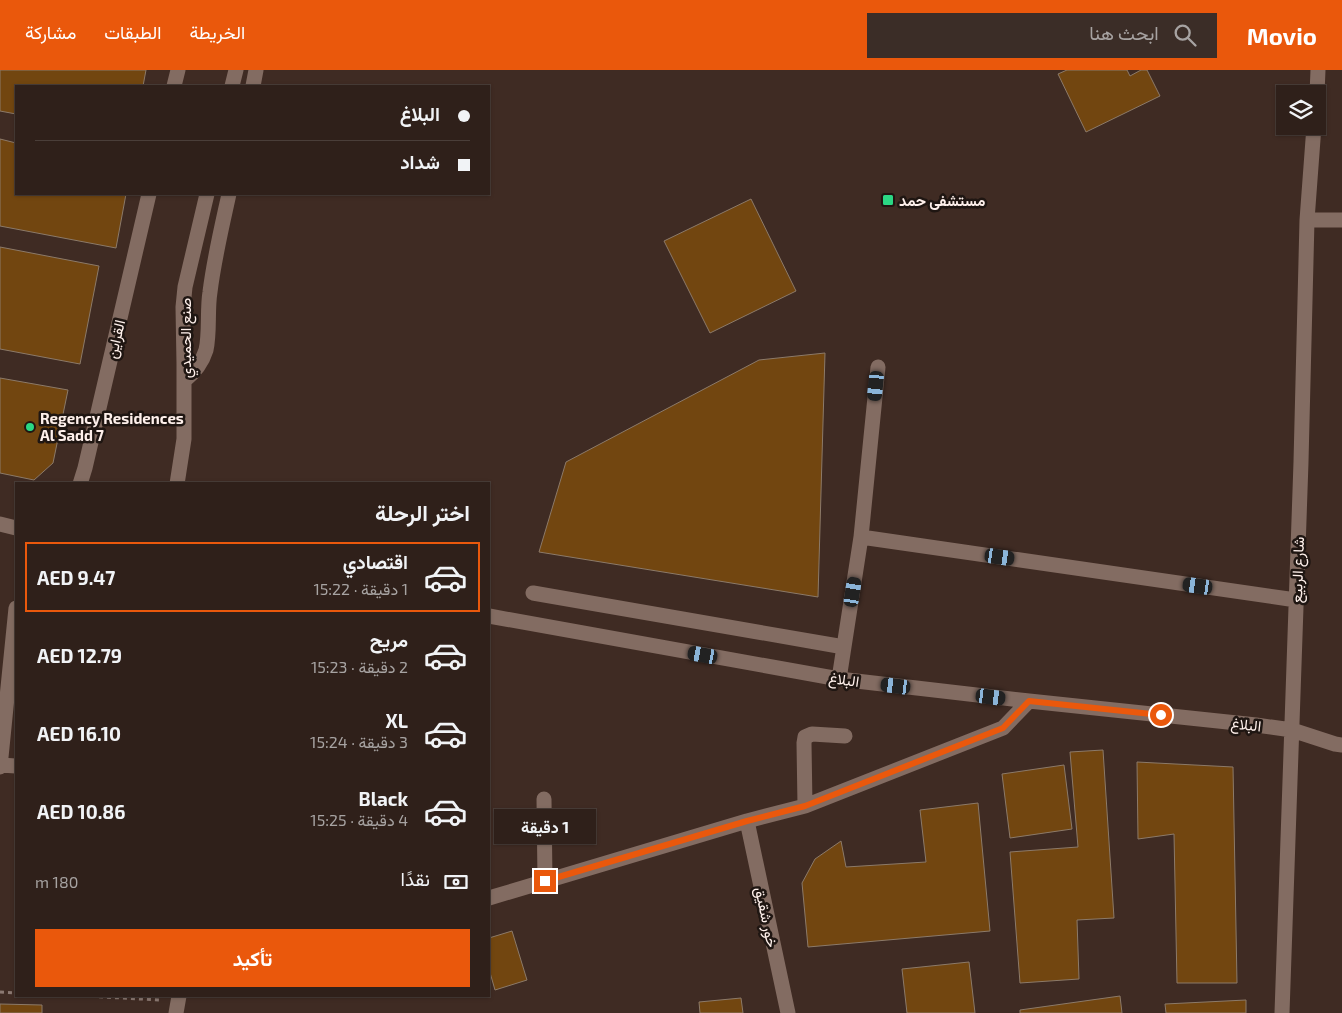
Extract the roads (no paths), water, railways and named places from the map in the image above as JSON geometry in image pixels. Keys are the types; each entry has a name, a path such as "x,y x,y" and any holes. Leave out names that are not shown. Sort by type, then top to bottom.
{"street":[{"path":"174,85 178,70"},
{"path":"232,85 236,70"},
{"path":"253,85 256,70"},
{"path":"1317,85 1318,70"},
{"name":"شارع الربيع","path":"1282,1013 1303,404 1307,220 1313,135"},
{"name":"القراين","path":"81,482 149,195"},
{"name":"صنع الحميدي","path":"177,482 184,439 183,307 185,287 207,195"},
{"path":"184,381 199,366 206,350 209,293 230,195"},
{"path":"1307,220 1342,220"},
{"path":"840,679 861,537 878,367"},
{"path":"0,524 15,528"},
{"path":"861,537 1296,600"},
{"path":"533,593 844,647"},
{"name":"البلاغ","path":"490,616 840,679 1256,725 1292,730 1342,745"},
{"path":"15,618 0,766 15,766"},
{"path":"490,898 747,821 805,806 1003,728 1029,701"},
{"path":"805,806 805,737 812,734 845,736"},
{"path":"544,799 545,881"},
{"name":"خور شقيق","path":"747,821 788,1013"}],"place":[{"name":"مستشفى حمد","path":"888,200"},
{"name":"Regency Residences Al Sadd 7","path":"30,427"}]}
